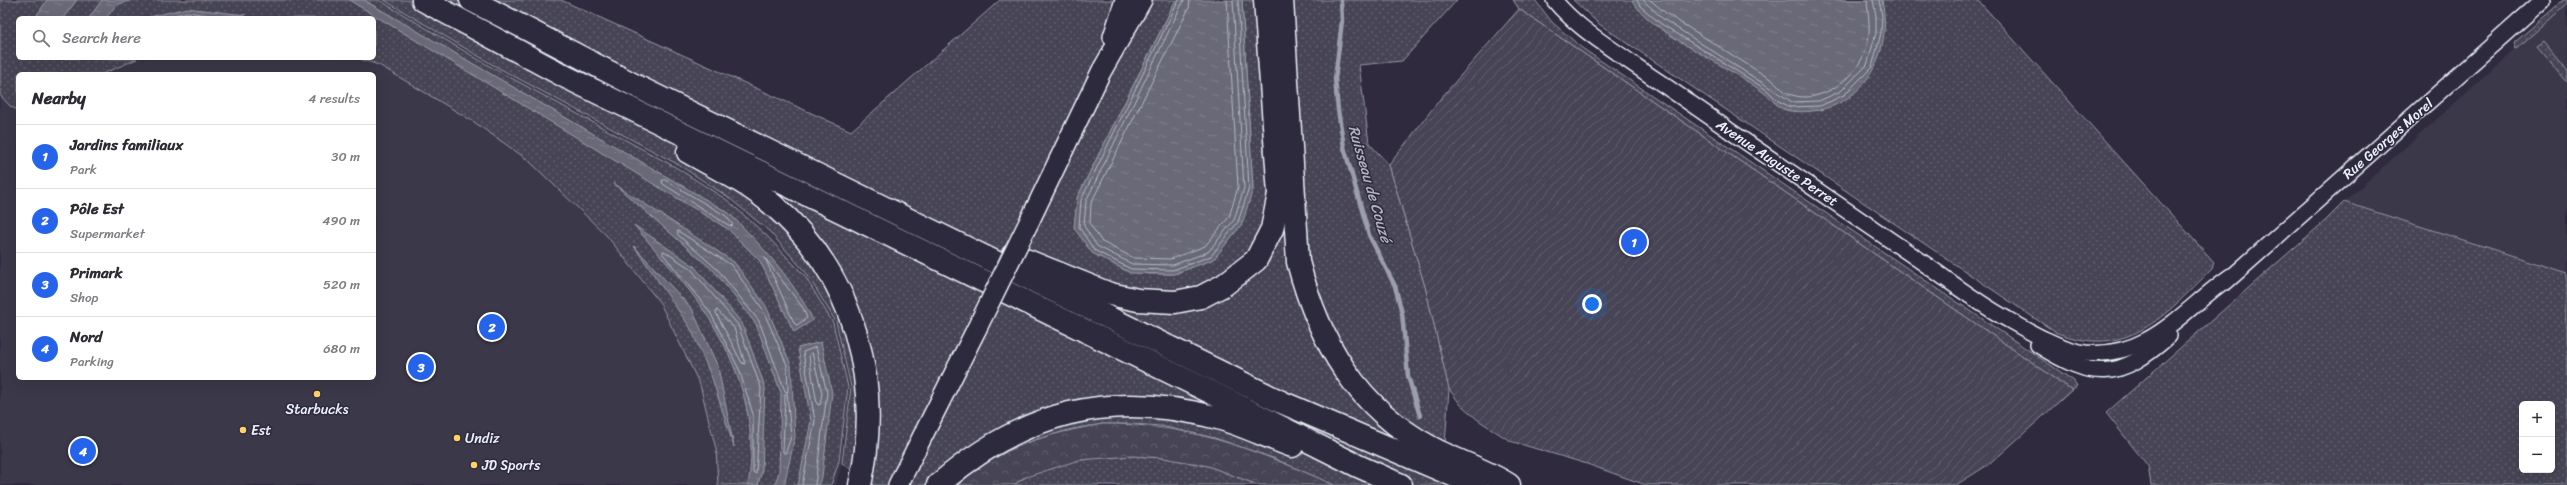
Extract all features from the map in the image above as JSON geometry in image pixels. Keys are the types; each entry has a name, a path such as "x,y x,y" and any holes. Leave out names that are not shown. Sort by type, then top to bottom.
{"highway":[{"path":"423,0 566,77 1231,402 1358,466 1401,485"},
{"path":"471,0 553,45 1281,402 1476,485"},
{"path":"878,204 948,225 1110,294 1138,300 1175,302 1201,297 1224,285 1256,260 1272,229 1277,211 1279,194 1265,0"},
{"path":"1282,0 1297,249 1306,290 1322,332 1339,362 1362,392 1394,424 1412,438 1450,458 1509,485"},
{"path":"566,77 608,108 731,176 760,195 791,222 825,265 849,312 857,335 868,388 868,428 860,485"},
{"path":"938,485 971,457 992,443 1022,428 1058,416 1093,409 1133,405 1160,407 1219,418 1308,452 1358,466"}],"main road":[{"path":"1101,72 1125,0"},
{"path":"898,485 977,328 1101,72 1142,0"}],"street":[{"name":"Avenue Auguste Perret","path":"1554,0 1567,16 1596,38 2006,319 2058,346 2084,352 2099,353"},
{"name":"Rue Georges Morel","path":"2099,353 2127,349 2155,337 2210,291 2231,276 2543,0"},
{"name":"Rue Georges Morel","path":"2095,371 2117,368 2146,355 2214,296 2231,276"},
{"name":"Avenue Auguste Perret","path":"2006,319 2024,336 2058,358 2076,367 2095,371"}],"shaded area":[{"path":"0,0 384,0 495,66 679,165 728,197 769,231 807,274 836,322 851,387 842,463 836,485 0,485"},
{"path":"2567,4 2567,273 2344,202 2505,58"}],"green space":[{"path":"0,0 379,0 491,67 677,168 727,200 766,235 805,276 833,323 848,387 839,461 831,485 718,485 716,449 700,385 660,303 607,236 528,160 474,122 379,65 363,60 376,60 376,16 16,16 16,60 135,60 107,72 16,72 16,109 11,107 0,95"},
{"path":"384,0 561,0 851,131 1000,0 1176,0 1077,198 1147,274 1174,274 1214,259 1253,189 1242,0 1457,0 1402,61 1359,65 1369,143 1389,165 1426,290 1449,389 1442,485 1334,485 1273,458 1215,438 1161,426 1102,424 1072,429 1037,439 1010,449 958,485 872,485 842,463 851,387 836,322 807,274 769,231 728,197 679,165 495,66"},
{"path":"1513,0 1535,0 1552,22 1582,48 2074,381 2077,386 2072,390 1519,9"},
{"path":"1573,0 1978,0 2214,262 2212,269 2177,303 2160,317 2143,329 2124,337 2104,341 2081,340 2055,332 1599,24"},
{"path":"2563,0 2567,0 2567,4 2516,49 2514,43"},
{"path":"1519,9 2072,390 1991,463 1956,485 1646,485 1587,464 1510,441 1478,420 1461,405 1449,389 1426,290 1389,165 1440,99"},
{"path":"2544,42 2567,70 2567,83 2537,47"},
{"path":"2344,202 2567,273 2567,485 2151,485 2148,466 2106,413 2326,220"},
{"path":"1103,424 1165,428 1222,441 1250,450 1334,485 1258,485 1208,466 1164,458 1132,456 1079,460 1023,478 1014,485 958,485 973,472 1007,451 1044,437"},
{"path":"1132,456 1164,458 1208,466 1258,485 1014,485 1040,470 1055,465 1086,459"}],"water":[{"path":"47,0 77,0 65,16 36,16"},
{"path":"102,0 132,0 116,5 108,16 90,16"},
{"path":"349,0 364,0 729,213 776,263 796,290 813,320 794,332 760,261 728,229"},
{"path":"1176,0 1242,0 1253,189 1242,224 1214,259 1174,274 1130,273 1092,253 1074,228 1077,198"},
{"path":"1632,0 1882,0 1884,22 1882,44 1876,64 1866,81 1852,95 1834,105 1813,111 1790,111 1782,109 1763,92 1750,83 1657,26 1640,11"},
{"path":"187,8 245,15 212,16 153,16"},
{"path":"613,183 734,262 766,306 791,365 795,437 784,485 774,485 779,473 781,393 756,324 715,272"},
{"path":"634,225 694,266 742,323 765,387 762,470 758,485 748,485 751,462 751,440 748,418 744,396 728,354 699,303"},
{"path":"634,246 692,309 718,367 734,447 712,378 691,329"},
{"path":"821,342 832,393 822,477 818,485 798,485 811,421 798,348"}],"waterway":[{"name":"Ruisseau de Couzé","path":"1341,0 1342,21 1335,79 1344,147 1369,235 1395,286 1402,313 1408,376 1420,416"}],"place":[{"name":"Jardins familiaux","path":"1634,242"},
{"name":"Pôle Est","path":"492,327"},
{"name":"Primark","path":"421,367"},
{"name":"Starbucks","path":"317,394"},
{"name":"Est","path":"243,430"},
{"name":"Undiz","path":"457,438"},
{"name":"Nord","path":"83,451"},
{"name":"JD Sports","path":"474,465"}]}
